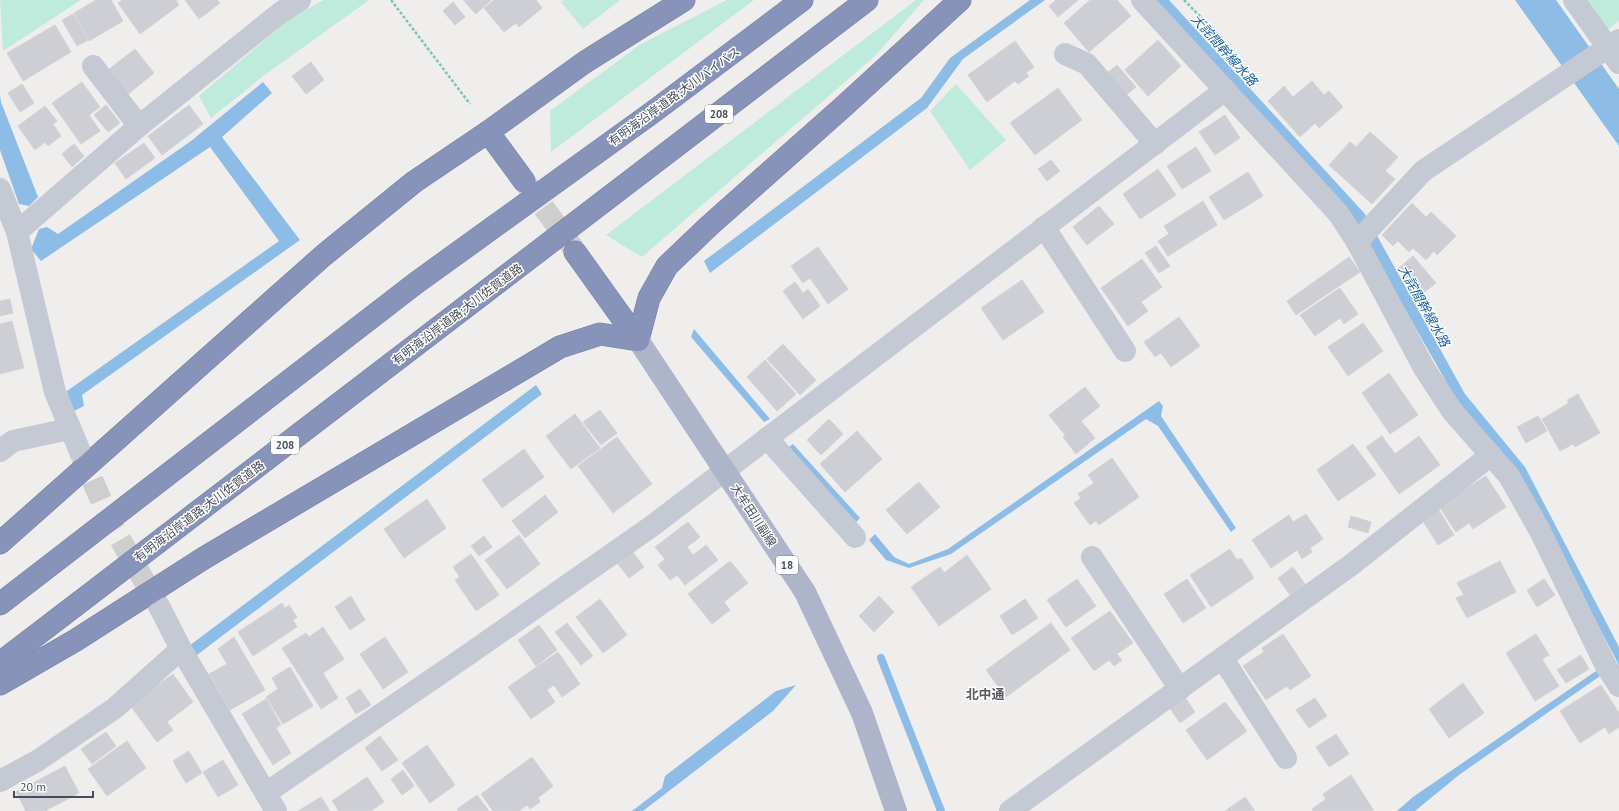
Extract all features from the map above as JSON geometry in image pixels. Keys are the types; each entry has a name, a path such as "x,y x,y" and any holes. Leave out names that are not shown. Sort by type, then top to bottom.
{"highway":[{"path":"0,543 324,255 414,182 488,132 585,62 684,0"},
{"name":"有明海沿岸道路;大川バイパス","path":"0,604 416,283 653,112 802,0"},
{"name":"有明海沿岸道路;大川佐賀道路","path":"0,663 867,0"},
{"path":"638,340 649,298 667,266 710,225 843,108 960,0"},
{"path":"488,132 524,181"},
{"path":"575,252 638,340"},
{"path":"0,684 76,640 204,558 560,346 600,334 638,340"}],"main road":[{"name":"大牟田川副線","path":"638,340 805,592 862,713 896,811"}],"street":[{"path":"17,232 139,126 280,13 300,0"},
{"path":"1142,0 1338,213 1357,242 1424,368 1452,411 1509,476 1540,530 1606,666 1619,686"},
{"path":"1357,242 1376,220 1424,171 1566,77 1612,51 1574,0"},
{"path":"1065,54 1087,64 1155,144"},
{"path":"93,66 139,126"},
{"path":"160,608 181,649 271,802 469,654 652,526 1225,90"},
{"path":"0,189 17,232 55,392 69,429 79,449"},
{"path":"1044,227 1124,352"},
{"path":"0,451 13,441 69,429"},
{"path":"766,438 855,537"},
{"path":"1010,811 1223,659 1351,565 1491,455"},
{"path":"1092,558 1180,689"},
{"path":"0,781 37,761 115,708 181,649"},
{"path":"1223,659 1286,758"}],"path":[{"path":"391,0 470,104"},
{"path":"1184,0 1224,41"}],"green space":[{"path":"0,0 81,0 3,51"},
{"path":"324,0 369,0 266,74 211,118 199,96 292,17"},
{"path":"564,0 620,0 583,29 561,2"},
{"path":"727,0 754,0 551,152 550,111 641,44"},
{"path":"916,0 924,0 875,56 642,257 606,235"},
{"path":"1584,0 1619,0 1619,21 1606,31"},
{"path":"956,84 1006,140 970,170 930,111"}],"water":[{"path":"1030,0 1045,0 963,59 927,108 710,273 704,261 921,98 950,58"},
{"path":"1155,0 1169,0 1365,214 1465,394 1525,467 1619,647 1619,665 1518,473 1456,399 1386,276"},
{"path":"1515,0 1556,0 1619,89 1619,146"},
{"path":"263,82 272,93 222,137 300,240 82,395 84,406 72,412 67,391 279,241 210,147 41,261 31,249 39,229 47,227 58,234 191,141"},
{"path":"0,95 1,102 38,197 29,206 19,204 0,150"},
{"path":"694,329 770,419 764,422 691,337"},
{"path":"536,385 542,394 197,655 189,646"},
{"path":"1159,401 1163,406 1161,416 1236,528 1231,532 1158,426 1146,419 951,554 909,568 886,560 869,540 875,534 894,557 909,564 948,549"},
{"path":"793,444 860,518 853,525 789,447"},
{"path":"1596,671 1600,676 1459,775 1415,811 1397,811 1413,797"},
{"path":"796,685 773,711 643,811 632,811 662,788 665,776 776,691"}],"building":[{"path":"96,0 111,0 123,21 89,41 74,13"},
{"path":"122,0 176,0 179,5 140,34 118,3"},
{"path":"185,0 217,0 220,3 199,19"},
{"path":"463,0 491,0 476,14"},
{"path":"494,0 536,0 542,8 519,27 516,23 504,32 484,8"},
{"path":"1056,0 1078,0 1058,17 1049,6"},
{"path":"1090,0 1117,0 1131,16 1089,52 1064,23"},
{"path":"453,2 465,17 455,25 443,11"},
{"path":"73,14 88,40 77,46 62,20"},
{"path":"55,25 71,52 23,81 7,53"},
{"path":"1158,40 1181,66 1148,96 1125,70"},
{"path":"1015,41 1034,67 1026,73 1029,76 1018,84 1015,81 987,102 968,75"},
{"path":"135,49 154,73 127,95 108,70"},
{"path":"311,62 324,80 306,94 292,76"},
{"path":"1117,65 1136,87 1126,95 1107,73"},
{"path":"1312,81 1324,95 1329,91 1343,107 1319,128 1315,123 1300,137 1268,101 1284,86 1293,97"},
{"path":"82,82 100,107 89,115 100,131 81,144 52,103"},
{"path":"22,84 34,103 20,112 8,93"},
{"path":"1058,88 1082,120 1035,155 1010,123"},
{"path":"106,105 120,123 108,132 94,115"},
{"path":"189,105 203,124 162,155 148,136"},
{"path":"45,106 57,121 53,124 61,136 48,146 45,142 35,150 18,126"},
{"path":"1225,115 1240,138 1215,155 1199,132"},
{"path":"1370,132 1398,157 1385,171 1395,179 1372,204 1329,165 1350,142 1356,147"},
{"path":"144,143 155,158 126,179 115,163"},
{"path":"74,144 84,156 72,167 62,154"},
{"path":"1196,147 1211,171 1182,189 1167,166"},
{"path":"1051,160 1060,171 1047,181 1038,169"},
{"path":"1158,169 1176,195 1140,219 1123,194"},
{"path":"1248,172 1263,196 1224,220 1209,197"},
{"path":"1203,201 1217,225 1168,256 1158,241 1169,234 1164,226"},
{"path":"1412,203 1426,217 1431,212 1456,236 1437,255 1434,251 1426,260 1413,248 1409,252 1398,241 1393,246 1382,235"},
{"path":"1099,206 1114,224 1087,245 1073,227"},
{"path":"1156,246 1170,266 1159,273 1145,253"},
{"path":"818,247 848,289 828,304 810,278 803,283 791,266"},
{"path":"1413,256 1436,283 1421,295 1399,268"},
{"path":"1349,257 1360,272 1296,315 1287,301"},
{"path":"1142,259 1162,287 1141,302 1148,311 1128,326 1101,288"},
{"path":"1022,280 1044,312 1003,340 981,308"},
{"path":"795,282 803,293 808,289 820,306 803,319 783,291"},
{"path":"1340,288 1358,314 1344,324 1340,318 1315,336 1300,315"},
{"path":"10,299 13,313 0,316 0,301"},
{"path":"1179,317 1200,346 1171,367 1161,353 1155,357 1144,342"},
{"path":"12,321 24,368 0,374 0,324"},
{"path":"1363,323 1383,351 1348,376 1328,347"},
{"path":"783,344 816,380 800,395 767,359"},
{"path":"765,360 796,394 777,411 747,377"},
{"path":"1389,373 1418,415 1390,434 1362,393"},
{"path":"1085,387 1100,406 1081,421 1095,438 1076,454 1063,437 1065,435 1049,415"},
{"path":"1578,394 1600,433 1575,447 1573,444 1560,451 1542,419 1569,403 1567,400"},
{"path":"600,410 617,433 601,445 583,422"},
{"path":"575,414 600,448 571,469 546,436"},
{"path":"1538,416 1547,431 1526,443 1517,427"},
{"path":"829,419 843,434 821,455 807,440"},
{"path":"857,431 882,459 845,492 820,464"},
{"path":"1382,436 1395,454 1419,436 1440,465 1399,494 1366,447"},
{"path":"617,437 652,484 613,513 578,466"},
{"path":"1353,444 1376,475 1338,501 1317,470"},
{"path":"524,449 544,477 502,508 482,480"},
{"path":"1112,458 1139,497 1099,525 1096,521 1090,525 1074,503 1081,498 1078,494 1094,483 1088,475"},
{"path":"1486,476 1506,507 1473,529 1469,523 1456,532 1439,506"},
{"path":"919,482 940,507 907,534 886,510"},
{"path":"545,495 558,512 525,538 512,521"},
{"path":"427,499 446,528 404,558 384,529"},
{"path":"1439,510 1454,535 1438,545 1423,521"},
{"path":"1306,514 1323,539 1310,548 1312,552 1302,559 1297,550 1271,568 1252,540 1289,515 1293,522"},
{"path":"1351,516 1371,522 1368,533 1348,527"},
{"path":"688,522 700,537 687,547 693,555 706,545 718,560 685,585 677,575 670,580 658,565 665,559 655,547"},
{"path":"519,535 540,564 507,589 485,560"},
{"path":"484,536 492,547 479,556 471,546"},
{"path":"1230,549 1237,560 1241,558 1254,578 1211,607 1190,575"},
{"path":"632,551 644,567 629,578 617,563"},
{"path":"471,554 499,595 476,611 455,580 460,577 453,567"},
{"path":"967,555 991,589 939,626 911,587 940,567 944,573"},
{"path":"730,561 748,583 724,602 730,610 712,624 688,594"},
{"path":"1500,561 1516,592 1467,618 1456,598 1464,595 1457,583"},
{"path":"1293,567 1305,584 1290,595 1278,578"},
{"path":"1077,579 1096,606 1066,627 1047,600"},
{"path":"1187,579 1206,608 1183,623 1164,594"},
{"path":"1544,579 1555,595 1537,607 1527,590"},
{"path":"351,596 365,620 350,630 335,607"},
{"path":"879,596 894,612 874,632 859,616"},
{"path":"600,599 627,635 603,653 576,617"},
{"path":"1025,599 1038,618 1012,635 1000,616"},
{"path":"282,603 285,608 289,605 297,617 293,620 297,627 253,656 238,632"},
{"path":"1110,611 1133,643 1117,654 1122,660 1114,666 1109,660 1094,671 1071,638"},
{"path":"567,623 593,656 581,665 555,632"},
{"path":"1051,623 1070,650 1006,697 986,670"},
{"path":"539,625 557,650 536,666 518,640"},
{"path":"323,627 344,659 323,673 338,698 321,709 282,648 306,633 309,637"},
{"path":"1283,634 1311,676 1290,690 1287,686 1266,700 1243,666 1264,652 1262,648"},
{"path":"1536,634 1549,655 1542,659 1559,686 1535,701 1506,653"},
{"path":"234,637 265,690 230,710 209,674 227,664 218,649"},
{"path":"385,637 408,672 383,689 360,654"},
{"path":"558,652 580,684 562,697 554,685 547,690 555,702 531,719 508,687"},
{"path":"1581,655 1589,669 1566,683 1557,670"},
{"path":"290,667 313,706 283,724 266,697 278,689 272,678"},
{"path":"173,674 193,702 167,722 173,730 157,742 130,705"},
{"path":"1463,683 1484,713 1449,738 1429,709"},
{"path":"1601,685 1619,713 1619,727 1609,734 1605,727 1580,743 1560,711"},
{"path":"360,689 371,705 356,714 346,698"},
{"path":"1185,697 1195,712 1180,723 1169,707"},
{"path":"1315,698 1327,716 1309,728 1296,710"},
{"path":"266,699 281,725 276,728 291,753 273,765 242,714"},
{"path":"1225,702 1247,731 1207,760 1186,730"},
{"path":"106,732 116,746 92,764 81,749"},
{"path":"1336,734 1349,754 1329,767 1316,747"},
{"path":"380,736 398,760 382,771 365,748"},
{"path":"127,741 146,768 107,796 88,769"},
{"path":"427,745 455,785 430,803 402,763"},
{"path":"189,751 202,773 186,783 173,761"},
{"path":"532,757 553,786 538,798 540,802 530,809 527,805 519,811 493,811 481,794"},
{"path":"223,760 238,785 218,797 203,772"},
{"path":"65,766 79,793 45,811 26,811 16,792"},
{"path":"403,770 414,786 402,795 391,779"},
{"path":"1351,775 1374,811 1313,811 1312,809 1326,799 1323,794"},
{"path":"367,777 384,802 371,811 339,811 332,801"},
{"path":"477,795 489,811 458,811 457,809"},
{"path":"321,797 330,811 298,811"},
{"path":"1245,797 1255,811 1225,811"}],"waterway":[{"path":"881,658 941,811"}],"tunnel":[{"path":"524,181 574,249"},
{"path":"79,450 113,527 160,608"}],"district":[{"name":"北中通","path":"985,694"}],"water label":[{"name":"大詫間幹線水路","path":"1224,50"},
{"name":"大詫間幹線水路","path":"1424,306"}]}
